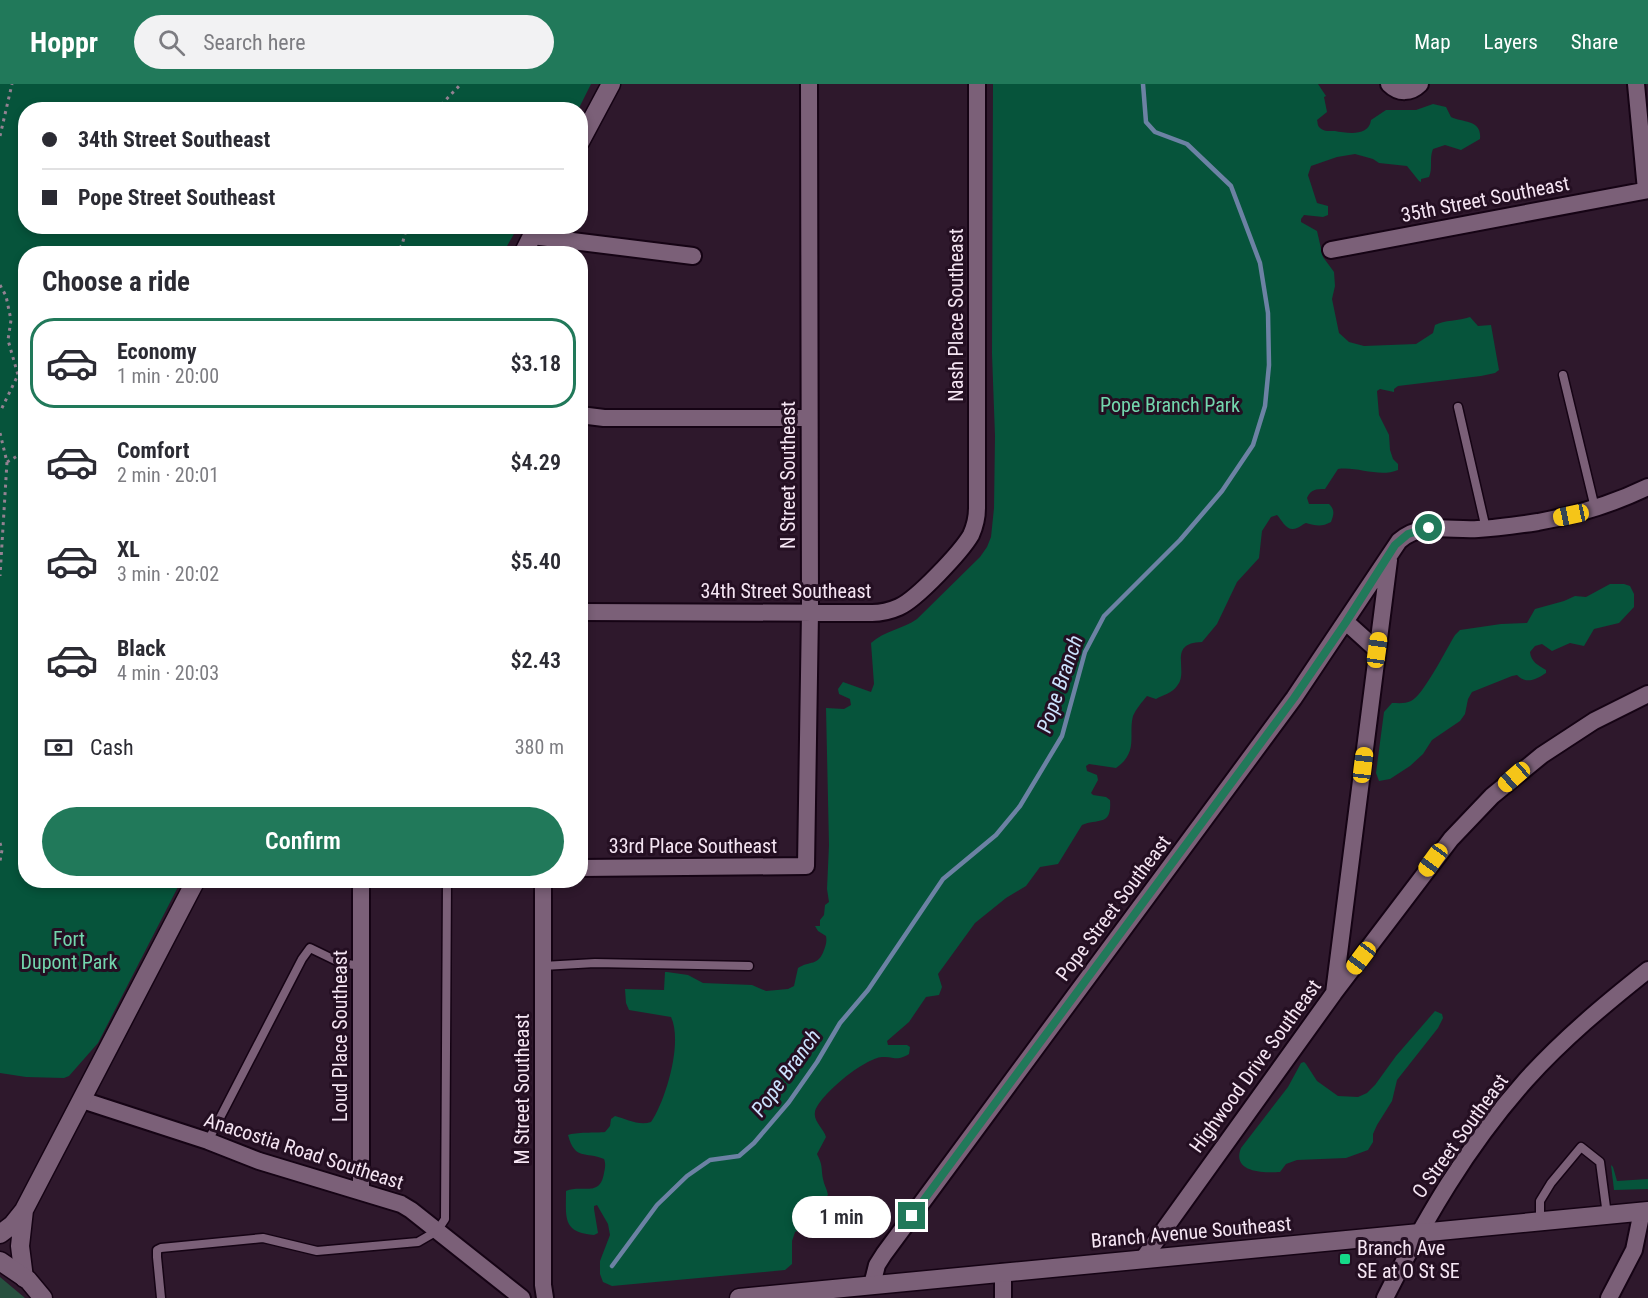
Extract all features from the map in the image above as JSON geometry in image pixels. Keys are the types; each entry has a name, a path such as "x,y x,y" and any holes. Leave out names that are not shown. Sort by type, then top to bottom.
{"main road":[{"path":"588,127 611,84"},
{"path":"0,1234 12,1225 24,1210 192,888"},
{"path":"24,1210 20,1246 24,1278"},
{"name":"Branch Avenue Southeast","path":"739,1298 809,1295 872,1285 1645,1211"},
{"path":"0,1261 24,1278 43,1298"}],"street":[{"name":"N Street Southeast","path":"806,866 810,612 808,84"},
{"name":"Nash Place Southeast","path":"965,543 973,529 977,508 977,84"},
{"path":"1389,84 1405,92 1413,90 1420,84"},
{"path":"1636,84 1647,190"},
{"name":"35th Street Southeast","path":"1330,250 1647,190"},
{"path":"553,234 693,256"},
{"path":"588,416 604,418 809,418"},
{"path":"1334,993 1389,554 1403,537 1418,530 1429,528 1486,529 1546,520 1595,508 1648,487"},
{"name":"34th Street Southeast","path":"588,612 878,613 898,608 917,594 965,543"},
{"name":"Pope Street Southeast","path":"872,1285 877,1265 884,1254 1294,698 1389,554"},
{"path":"1346,622 1377,650"},
{"name":"Highwood Drive Southeast","path":"1143,1259 1334,993 1433,860 1461,827 1492,796 1555,746 1594,722 1648,694"},
{"name":"33rd Place Southeast","path":"588,868 806,866"},
{"name":"Loud Place Southeast","path":"360,888 361,1192"},
{"name":"M Street Southeast","path":"543,888 543,1285 545,1298"},
{"name":"O Street Southeast","path":"1386,1298 1418,1233 1467,1155 1521,1086 1579,1027 1648,970"},
{"name":"Anacostia Road Southeast","path":"82,1100 208,1141 259,1161 400,1204 522,1298"},
{"path":"1609,1298 1634,1250 1645,1211"},
{"path":"1004,1272 1004,1298"}],"lane":[{"path":"1563,375 1595,508"},
{"path":"1458,407 1486,529"},
{"path":"161,1298 157,1257 158,1250 161,1248 262,1238 317,1251 418,1242 437,1231 445,1219 447,888"},
{"path":"208,1141 310,948 341,963 361,966"},
{"path":"543,966 595,963 749,966"},
{"path":"1540,1221 1540,1201 1551,1183 1581,1147 1600,1162 1607,1215"}],"path":[{"path":"0,136 12,84"},
{"path":"444,102 461,84"},
{"path":"0,285 6,296 10,320 8,340 18,375 0,412"},
{"path":"0,433 7,462 0,576"},
{"path":"7,462 18,456"},
{"path":"0,843 2,850 0,861"}],"green space":[{"name":"Fort Dupont Park","path":"0,84 591,84 582,102 18,102 18,234 514,234 507,246 18,246 18,888 177,888 98,1043 69,1076 64,1078 26,1077 0,1073"},
{"name":"Pope Branch Park","path":"993,84 1318,84 1326,96 1324,97 1327,112 1317,120 1319,127 1325,131 1351,133 1366,129 1371,120 1386,110 1416,110 1433,104 1446,107 1451,117 1475,125 1480,133 1480,139 1461,150 1445,145 1433,149 1429,177 1421,179 1421,182 1407,166 1379,163 1355,154 1337,157 1311,166 1308,175 1317,203 1328,206 1328,215 1323,217 1304,215 1301,222 1317,231 1323,257 1334,272 1335,286 1332,299 1339,333 1349,342 1364,346 1416,344 1433,333 1435,325 1470,317 1478,326 1491,325 1499,370 1481,376 1398,386 1394,392 1380,389 1377,391 1379,415 1389,435 1390,450 1393,459 1398,464 1398,470 1383,473 1338,469 1325,489 1314,490 1307,498 1309,504 1329,504 1331,506 1333,514 1328,524 1319,526 1306,523 1290,529 1277,515 1271,517 1262,531 1259,558 1237,582 1217,624 1202,642 1185,647 1182,652 1180,680 1177,686 1156,699 1147,696 1133,716 1128,756 1116,768 1089,764 1086,766 1087,771 1097,775 1098,780 1091,793 1110,800 1109,814 1106,818 1082,825 1058,864 1040,867 1026,886 1006,898 975,923 938,974 942,987 939,995 926,997 909,1022 887,1041 888,1045 907,1045 910,1047 909,1054 898,1058 874,1059 854,1070 833,1087 818,1105 815,1115 826,1137 817,1154 828,1195 813,1209 810,1225 795,1232 792,1241 792,1264 785,1270 612,1286 603,1282 600,1274 600,1261 610,1235 608,1224 597,1205 594,1209 598,1233 594,1235 576,1231 571,1227 566,1216 566,1191 589,1189 599,1185 604,1173 605,1161 577,1152 568,1135 605,1132 610,1126 611,1119 615,1116 637,1123 651,1122 667,1086 675,1041 671,1017 629,1010 625,989 664,990 665,972 667,972 688,975 703,983 752,985 766,991 788,989 794,986 798,968 819,959 825,948 826,936 815,926 820,926 825,905 829,902 826,708 844,709 851,705 850,699 839,694 838,689 843,682 871,692 874,684 871,643 917,619 980,557 991,537 994,508 995,436 992,354"},
{"path":"1610,584 1630,586 1634,594 1634,607 1619,623 1594,629 1584,646 1570,643 1552,651 1542,644 1535,646 1530,652 1532,658 1535,663 1546,670 1546,673 1528,680 1517,675 1512,676 1472,692 1465,714 1460,721 1432,740 1423,754 1410,766 1390,779 1379,781 1376,773 1384,712 1392,703 1406,703 1416,697 1460,630 1527,623 1535,609 1575,596 1586,597"},
{"path":"1435,1011 1442,1014 1443,1018 1438,1028 1397,1080 1392,1101 1377,1125 1373,1134 1373,1142 1368,1150 1346,1158 1297,1160 1286,1164 1280,1172 1251,1170 1241,1162 1239,1156 1241,1148 1288,1087 1301,1063 1306,1064 1317,1081 1338,1096 1358,1097 1367,1093 1375,1085 1396,1056"},
{"path":"1611,1165 1617,1181 1648,1179 1648,1189 1614,1190"},
{"path":"0,1277 25,1298 0,1298"}],"waterway":[{"name":"Pope Branch","path":"612,1266 657,1205 687,1176 710,1160 739,1156 754,1143 789,1102 817,1062 840,1023 868,990 943,879 996,835 1020,806 1062,736 1085,652 1104,616 1180,540 1222,491 1253,445 1265,406 1269,365 1268,313 1260,263 1231,186 1187,144 1155,132 1146,122 1143,84"}],"place":[{"name":"Branch Ave SE at O St SE","path":"1345,1259"}],"route":[{"path":"912,1216 1294,698 1395,545 1408,534 1429,528"}]}
